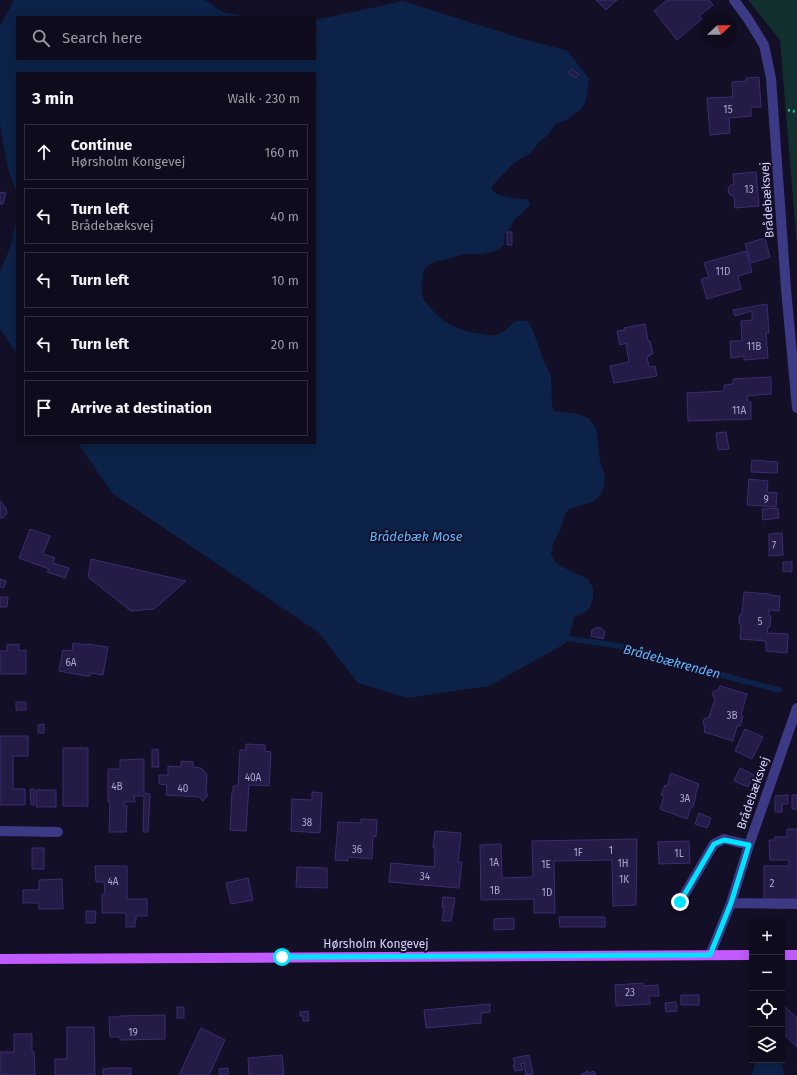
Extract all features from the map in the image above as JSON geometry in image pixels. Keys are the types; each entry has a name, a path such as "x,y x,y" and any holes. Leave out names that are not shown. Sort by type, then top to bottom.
{"main road":[{"name":"Hørsholm Kongevej","path":"0,959 749,955"},
{"path":"785,955 797,955"}],"street":[{"name":"Brådebæksvej","path":"734,0 764,45 771,78 786,289 797,408"},
{"name":"Brådebæksvej","path":"710,955 731,903 749,845 797,708"},
{"path":"0,831 58,832"},
{"path":"680,902 714,844 724,840 749,845"},
{"path":"731,903 797,904"}],"green space":[{"path":"748,0 797,0 797,247 780,40"}],"water":[{"name":"Brådebæk Mose","path":"14,0 205,0 223,12 244,16 16,16 16,60 316,60 316,20 403,1 520,38 568,51 589,79 584,105 580,110 566,120 555,125 531,153 511,166 492,186 492,191 496,194 527,199 530,204 529,206 513,221 510,229 505,234 504,245 499,249 482,254 465,254 432,263 424,269 422,288 424,300 435,313 447,322 461,329 475,333 494,335 504,331 513,323 527,321 532,328 551,376 552,406 554,411 578,414 588,418 596,428 600,461 605,476 604,486 600,496 592,502 570,509 566,512 560,531 554,540 551,553 555,562 588,579 593,588 593,598 590,607 585,612 574,617 568,641 489,686 407,698 358,683 318,632 112,493 79,444 316,444 316,72 16,72 16,191 7,166 0,124 0,26"},
{"path":"16,220 16,353 0,329 0,272 11,245"},
{"path":"756,1063 781,1063 784,1075 752,1075"}],"building":[{"path":"596,0 617,0 606,10"},
{"path":"667,0 709,0 713,5 704,12 701,12 699,16 701,20 677,40 654,11"},
{"path":"571,69 579,74 576,78 568,73"},
{"path":"759,77 761,107 751,107 751,116 729,118 730,133 710,135 707,98 733,97 732,82 747,81 746,78"},
{"path":"756,172 759,206 735,208 734,196 729,194 728,188 731,185 734,185 733,174"},
{"path":"0,192 6,193 3,204 0,204"},
{"path":"507,232 512,232 512,245 507,245"},
{"path":"765,238 770,257 751,263 745,244"},
{"path":"746,251 752,272 738,276 741,289 707,299 701,279 709,277 704,263"},
{"path":"767,304 769,333 766,333 768,358 744,360 744,356 731,358 730,341 742,341 741,321 752,320 752,311 735,316 733,310"},
{"path":"645,324 648,341 650,341 653,354 647,357 649,367 655,366 657,376 614,383 610,366 629,362 626,345 628,345 627,343 620,345 617,331 625,330 624,328"},
{"path":"771,377 771,394 747,396 748,402 751,402 751,419 688,421 687,393 724,391 724,385 733,384 733,379"},
{"path":"726,432 729,449 718,450 716,433"},
{"path":"752,460 778,462 777,473 751,472"},
{"path":"749,479 768,481 767,492 777,493 776,507 747,505"},
{"path":"0,501 6,508 7,514 3,518 0,518"},
{"path":"778,508 779,518 763,520 762,509"},
{"path":"30,529 50,536 43,554 55,558 53,563 69,568 65,578 47,572 49,569 19,558"},
{"path":"782,533 783,555 769,556 769,534"},
{"path":"91,559 186,581 154,609 131,611 88,577"},
{"path":"783,562 792,562 792,572 783,571"},
{"path":"0,579 6,581 4,588 0,587"},
{"path":"744,592 780,596 779,611 769,610 769,616 771,616 770,627 768,627 767,633 788,634 787,653 766,651 766,641 740,639 741,625 739,623 739,616 742,613"},
{"path":"0,597 8,597 7,607 0,607"},
{"path":"597,627 601,628 605,632 603,639 591,636 592,630"},
{"path":"73,643 108,647 103,675 91,673 90,676 86,676 59,671 63,650 72,651"},
{"path":"19,644 19,651 26,650 26,674 0,674 0,651 7,651 7,645"},
{"path":"720,686 747,694 741,715 743,716 740,726 737,726 733,741 704,732 704,719 709,717 715,699 712,694 719,689"},
{"path":"16,702 26,702 26,710 16,710"},
{"path":"44,724 44,733 38,733 38,725"},
{"path":"745,729 763,737 752,759 735,751"},
{"path":"0,736 28,736 28,756 13,756 13,789 25,789 25,805 0,805"},
{"path":"246,744 265,745 265,751 271,752 269,786 249,785 246,831 230,830 233,786 238,786 240,750 246,750"},
{"path":"63,748 88,748 88,806 63,806"},
{"path":"158,749 159,767 152,767 152,750"},
{"path":"144,759 144,793 150,794 148,832 143,832 144,796 134,796 135,802 124,802 124,805 127,806 126,832 109,832 110,802 108,802 108,769 120,769 120,760"},
{"path":"181,761 193,762 193,767 201,768 207,774 206,792 208,795 203,801 199,797 166,795 167,785 159,784 159,775 168,775 168,766 181,767"},
{"path":"740,768 754,775 748,787 734,781"},
{"path":"671,773 699,784 693,807 691,807 687,819 660,809 664,796 661,795 665,785 667,786"},
{"path":"30,789 34,789 34,805 31,805"},
{"path":"36,790 56,790 56,807 36,807"},
{"path":"312,792 322,793 320,833 291,831 292,799 312,800"},
{"path":"788,795 788,804 782,804 782,812 775,812 775,796"},
{"path":"792,795 797,795 797,809 792,809"},
{"path":"699,813 711,818 707,828 695,824"},
{"path":"361,819 377,820 376,837 373,836 372,859 348,857 348,861 335,860 338,822 361,823"},
{"path":"787,829 797,829 797,899 764,899 764,866 789,866 789,860 770,860 769,840 774,840 775,837 787,837"},
{"path":"435,831 461,833 458,862 462,862 459,888 389,882 391,863 434,867 435,848 433,848"},
{"path":"637,839 636,905 613,906 612,860 554,861 555,913 534,913 534,899 481,900 480,845 501,844 502,878 533,877 532,841"},
{"path":"689,841 690,863 659,864 658,842"},
{"path":"32,848 44,848 44,869 32,869"},
{"path":"95,866 127,866 127,899 147,899 147,916 136,916 135,927 126,927 126,913 102,913 102,894 105,894 104,882 96,882"},
{"path":"297,867 327,868 327,888 296,887"},
{"path":"248,878 253,900 231,904 226,883"},
{"path":"62,879 63,909 39,909 39,903 23,903 23,890 39,890 39,880"},
{"path":"443,897 455,898 451,921 442,921 444,907 442,907"},
{"path":"86,911 96,911 95,923 86,923"},
{"path":"559,917 605,917 605,927 560,927"},
{"path":"514,918 514,929 494,930 494,919"},
{"path":"643,983 643,986 658,985 659,996 649,996 650,1004 616,1006 615,985"},
{"path":"681,995 699,995 699,1005 681,1005"},
{"path":"676,1002 677,1011 666,1012 665,1003"},
{"path":"490,1004 490,1012 481,1013 481,1023 426,1028 424,1010"},
{"path":"177,1007 184,1007 184,1018 177,1018"},
{"path":"785,1007 797,1018 797,1047 785,1036"},
{"path":"308,1011 309,1021 303,1021 303,1016 300,1016 300,1012"},
{"path":"165,1015 165,1039 120,1040 120,1037 110,1037 109,1017"},
{"path":"67,1027 94,1027 95,1075 55,1075 55,1059 67,1059"},
{"path":"201,1028 225,1040 209,1075 179,1075"},
{"path":"14,1034 32,1034 32,1052 34,1052 35,1075 0,1075 0,1052 14,1052"},
{"path":"282,1055 284,1075 249,1075 248,1058"},
{"path":"529,1055 533,1074 526,1075 524,1063 521,1064 523,1070 515,1071 513,1058"},
{"path":"131,1068 131,1075 103,1075 103,1069"},
{"path":"228,1068 228,1075 219,1075 219,1069"},
{"path":"588,1071 589,1073 594,1071 596,1075 580,1075"}],"waterway":[{"name":"Brådebækrenden","path":"565,638 620,646 779,690"}],"route":[{"path":"282,957 710,955 731,903 749,845 724,840 714,844 680,902"}]}
